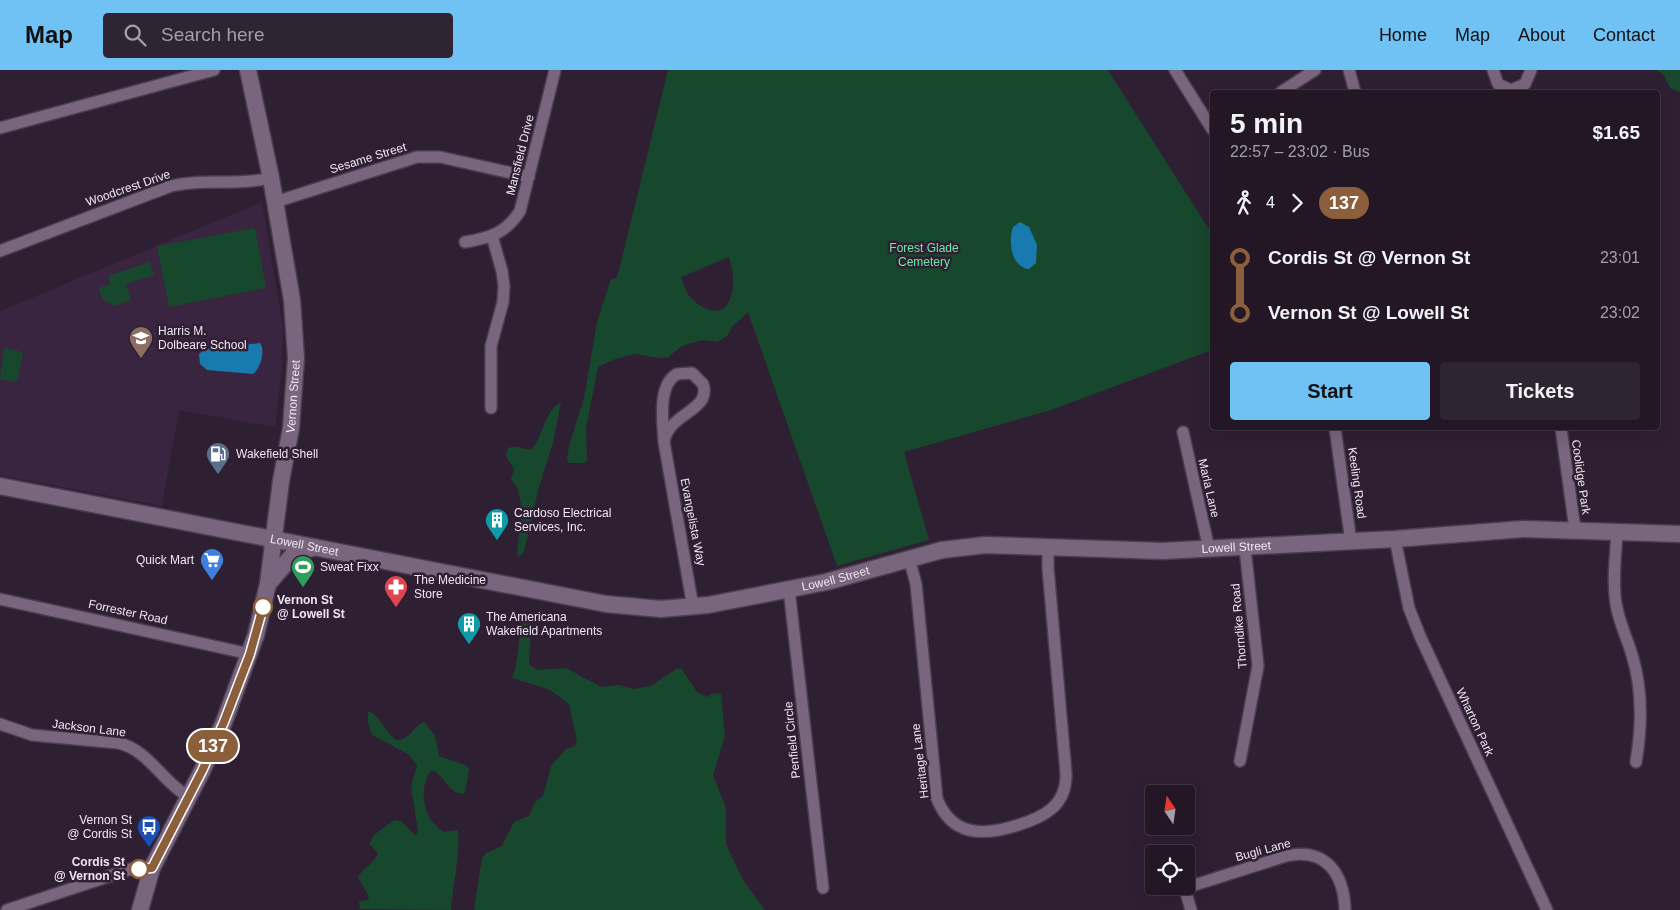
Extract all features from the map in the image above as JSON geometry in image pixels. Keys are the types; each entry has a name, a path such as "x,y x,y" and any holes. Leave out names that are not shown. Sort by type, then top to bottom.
{"main road":[{"name":"Vernon Street","path":"140,910 152,868 189,797 224,722 250,654 268,584 273,538 291,428 296,358 292,300 271,178 248,70"},
{"name":"Lowell Street","path":"0,486 606,604 661,609 694,607 789,589 942,550 975,546 1048,546 1162,551 1351,542 1509,529 1680,534"},
{"path":"268,584 292,556 315,546"}],"street":[{"path":"0,128 214,70"},
{"name":"Mansfield Drive","path":"465,242 492,236 511,224 520,211 555,70"},
{"path":"1175,70 1210,126"},
{"path":"1284,90 1315,70"},
{"path":"1350,70 1355,90"},
{"path":"1492,70 1498,84 1511,90"},
{"path":"1516,90 1527,82 1531,70"},
{"name":"Sesame Street","path":"275,202 418,157 440,157 529,177"},
{"name":"Woodcrest Drive","path":"0,251 171,186 197,182 253,182 271,178"},
{"path":"491,408 491,346 503,302 504,286 502,271 492,236"},
{"name":"Evangelista Way","path":"664,442 672,424 698,406 703,399 704,387 695,375 680,373 673,376 666,385 664,407 664,442 694,607"},
{"name":"Keeling Road","path":"1335,430 1351,542"},
{"name":"Coolidge Park","path":"1561,430 1575,530"},
{"name":"Marla Lane","path":"1183,432 1209,549"},
{"path":"1617,531 1614,587 1616,606 1635,666 1640,698 1640,729 1636,762"},
{"name":"Wharton Park","path":"1395,539 1408,603 1420,636 1547,910"},
{"name":"Heritage Lane","path":"909,558 916,586 937,799 945,813 957,824 972,831 988,833 1044,816 1056,806 1065,789 1066,774 1048,570 1048,546"},
{"name":"Thorndike Road","path":"1240,761 1258,666 1245,548"},
{"name":"Penfield Circle","path":"789,589 823,888"},
{"name":"Forrester Road","path":"0,599 250,654"},
{"name":"Jackson Lane","path":"0,724 32,735 128,746 136,750 174,788 189,797"},
{"name":"Bugli Lane","path":"1195,884 1286,856 1304,855 1321,860 1334,871 1343,886 1345,910"},
{"path":"7,910 131,869 152,868"},
{"path":"1187,895 1192,910"}],"shaded area":[{"name":"Harris M. Dolbeare School","path":"262,202 283,327 282,369 275,427 179,410 162,506 0,475 0,311"}],"green space":[{"name":"Forest Glade Cemetery","path":"668,70 1108,70 1210,231 1210,351 1051,410 904,452 929,540 837,566 748,312 733,326 727,336 717,342 703,340 682,346 668,357 658,358 635,354 615,359 598,367 586,428 587,460 584,463 569,463 567,459 569,446 584,398 597,322 611,279 617,278","holes":["729,257 733,280 730,301 724,308 717,311 707,309 691,299 681,277"]},
{"path":"1656,70 1680,70 1680,92 1671,89 1663,74"},
{"path":"255,228 266,288 169,307 157,246"},
{"path":"150,262 154,275 126,284 131,300 114,306 102,299 99,288 110,284 108,276"},
{"path":"4,348 23,352 17,382 0,379"},
{"path":"561,402 553,443 539,487 525,548 523,553 517,557 521,505 518,489 511,479 514,469 506,456 508,448 532,449 550,412"},
{"path":"527,611 531,625 529,664 537,670 566,668 601,687 619,685 634,689 651,686 676,669 681,668 697,692 707,697 714,693 721,694 725,736 713,775 726,808 726,844 743,880 765,910 474,910 482,858 486,853 502,846 514,822 529,816 535,802 543,796 551,766 566,749 575,746 577,741 569,704 550,690 512,678 517,662 521,627"},
{"path":"368,711 375,716 396,740 405,738 417,726 425,722 435,736 439,756 469,768 465,793 456,792 439,774 431,771 424,787 427,813 437,827 444,832 458,830 457,860 451,910 360,909 359,902 367,900 369,897 358,877 378,853 369,844 374,835 394,820 402,822 415,835 418,832 411,786 417,765 408,754 372,735 368,723"}],"water":[{"path":"1020,222 1029,227 1037,245 1036,263 1029,269 1018,264 1012,253 1013,227"},
{"path":"260,343 262,346 261,359 256,372 253,374 207,370 200,364 199,354 205,349"}],"bus line":[{"name":"137","path":"139,869 152,868 165,839 202,771 224,722 250,654 263,607"}],"place":[{"name":"Harris M. Dolbeare School","path":"141,359"},
{"name":"Wakefield Shell","path":"218,475"},
{"name":"Cardoso Electrical Services, Inc.","path":"497,541"},
{"name":"Quick Mart","path":"212,581"},
{"name":"Sweat Fixx","path":"303,588"},
{"name":"Vernon St @ Lowell St","path":"263,607"},
{"name":"The Medicine Store","path":"396,608"},
{"name":"The Americana Wakefield Apartments","path":"469,645"},
{"name":"Vernon St @ Cordis St","path":"149,848"},
{"name":"Cordis St @ Vernon St","path":"139,869"}]}
